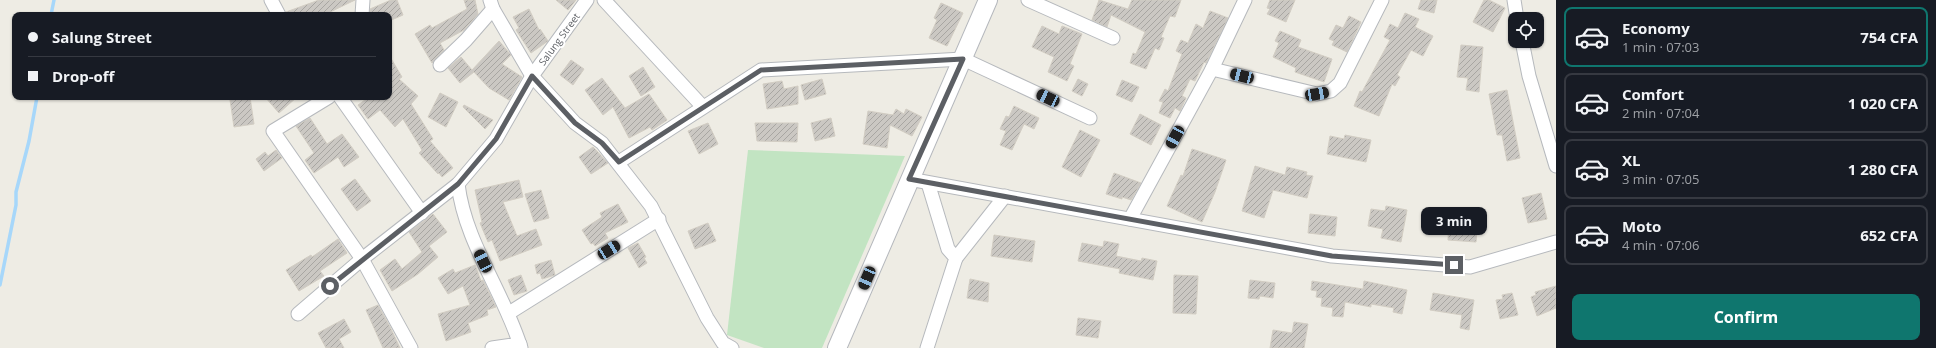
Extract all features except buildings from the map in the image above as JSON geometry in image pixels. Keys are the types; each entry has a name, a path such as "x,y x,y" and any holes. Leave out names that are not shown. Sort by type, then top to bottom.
{"street":[{"path":"271,0 277,12"},
{"path":"362,12 363,0"},
{"name":"Salung Street","path":"298,314 362,259 458,184 496,139 532,76 587,0"},
{"path":"604,0 704,107"},
{"path":"837,348 909,179 988,0"},
{"path":"1028,0 1113,38"},
{"path":"1130,219 1212,69 1245,0"},
{"path":"1212,69 1317,94 1331,91 1340,83 1382,0"},
{"path":"1514,0 1516,12"},
{"path":"440,65 466,40 492,4 532,76 575,123 602,143 619,162 651,206 659,219 707,318 726,346"},
{"path":"1523,48 1529,76 1556,166"},
{"path":"619,162 761,70 963,59 1090,118"},
{"path":"324,100 273,131 362,259 411,348"},
{"path":"342,100 422,213"},
{"path":"909,179 1332,256 1470,267 1556,242"},
{"path":"928,183 948,249 956,258"},
{"path":"458,184 459,199 470,235 509,313 520,346 492,348"},
{"path":"927,348 956,258 1005,196"},
{"path":"509,313 659,219"}],"green space":[{"path":"748,150 905,156 822,348 764,348 727,335"}],"waterway":[{"path":"52,12 54,0"},
{"path":"0,285 16,205 16,192 29,141 36,100"}],"route":[{"path":"330,286 458,184 496,139 532,76 575,123 602,143 619,162 761,70 963,59 909,179 1332,256 1454,265"}]}
